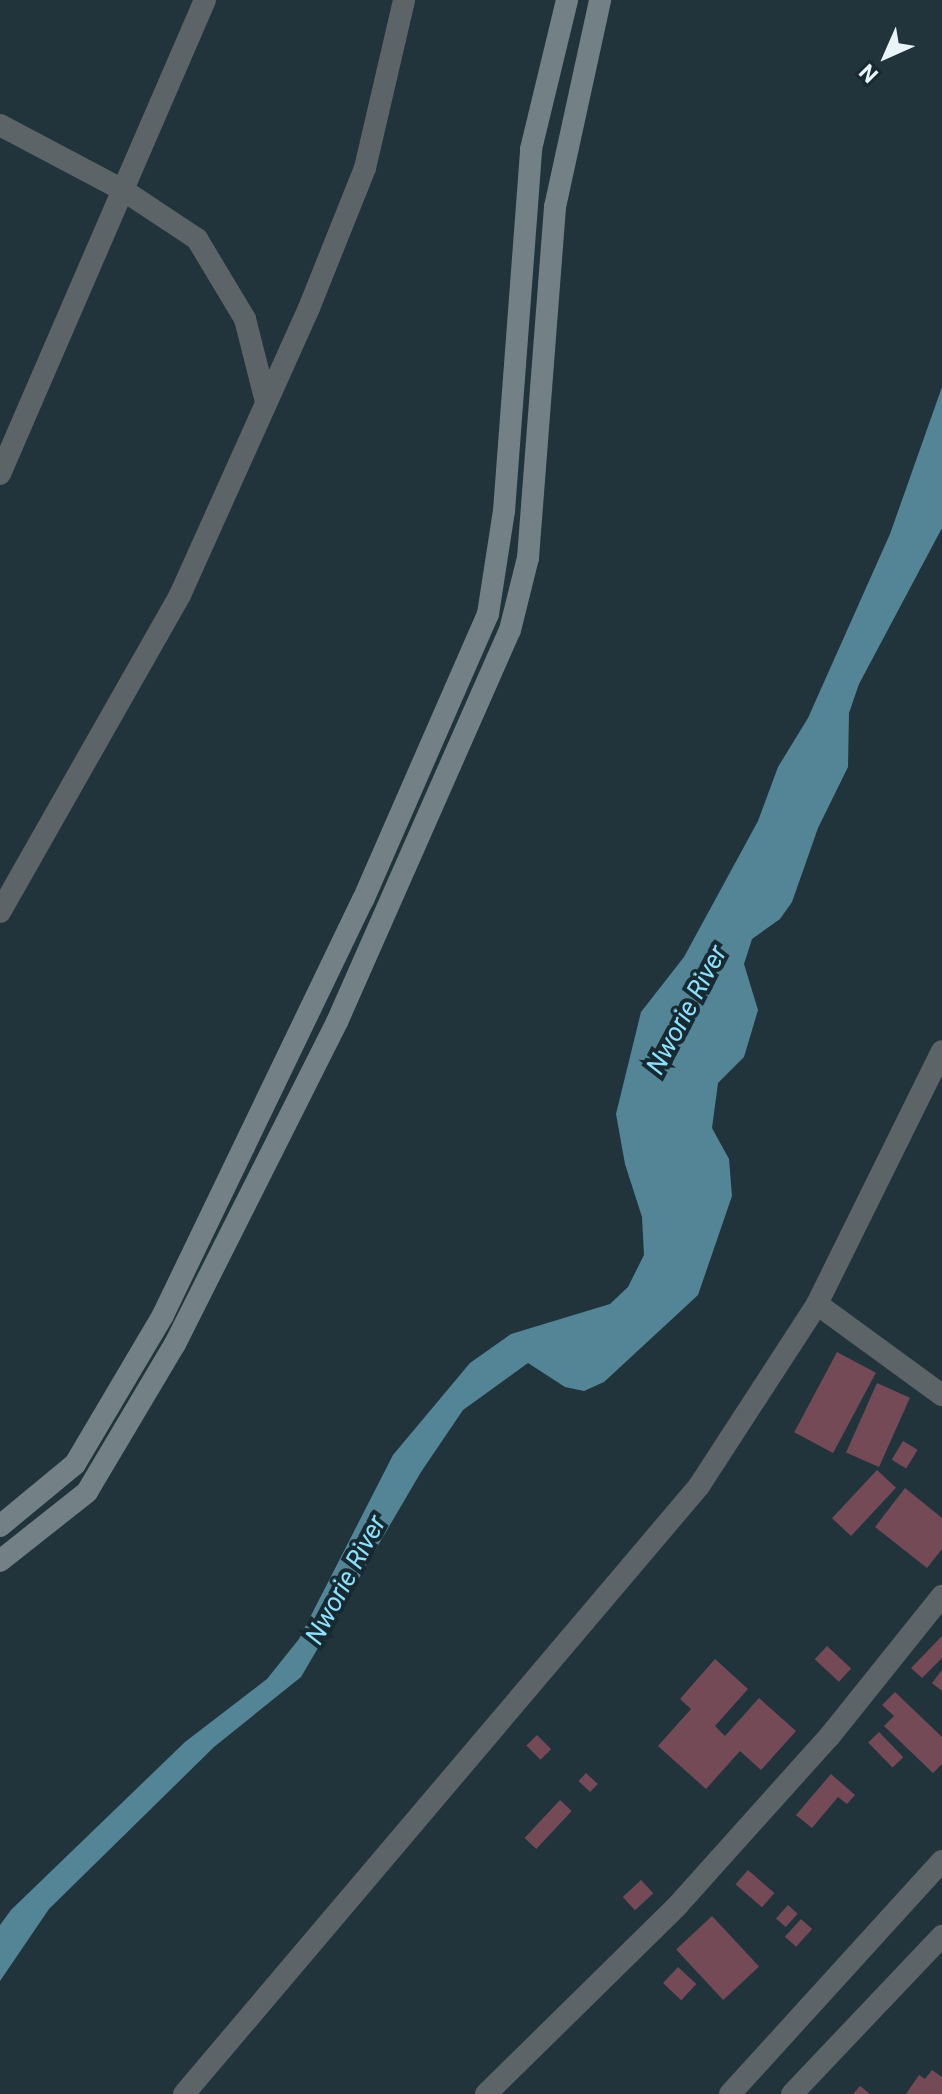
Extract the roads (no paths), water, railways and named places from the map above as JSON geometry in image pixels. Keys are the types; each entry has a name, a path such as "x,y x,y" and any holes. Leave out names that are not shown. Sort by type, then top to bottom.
{"main road":[{"path":"0,1526 75,1464 163,1315 363,900 488,614 504,511 509,384 531,149 567,0"},
{"path":"0,1561 87,1492 175,1344 337,1022 510,630 528,558 555,207 600,0"}],"street":[{"path":"0,474 205,0"},
{"path":"0,912 180,595 266,402 365,168 404,0"},
{"path":"0,125 123,190 197,239 229,286 245,319 266,402"},
{"path":"184,2094 699,1486 817,1304 940,1060"},
{"path":"817,1304 942,1395"},
{"path":"486,2094 678,1905 829,1737 942,1596"},
{"path":"730,2094 942,1861"},
{"path":"792,2094 942,1936"}],"water":[{"name":"Nworie River","path":"942,387 942,528 859,684 849,713 848,767 818,828 792,902 780,919 752,939 744,964 758,1010 744,1057 718,1083 712,1128 729,1159 732,1196 698,1295 604,1382 584,1391 565,1387 528,1363 463,1410 421,1472 301,1677 214,1747 49,1909 0,1981 0,1925 11,1910 185,1742 267,1679 299,1639 393,1455 470,1363 511,1334 610,1304 628,1287 644,1255 642,1217 625,1164 616,1114 641,1012 684,957 758,821 778,767 808,718 890,534"}]}
